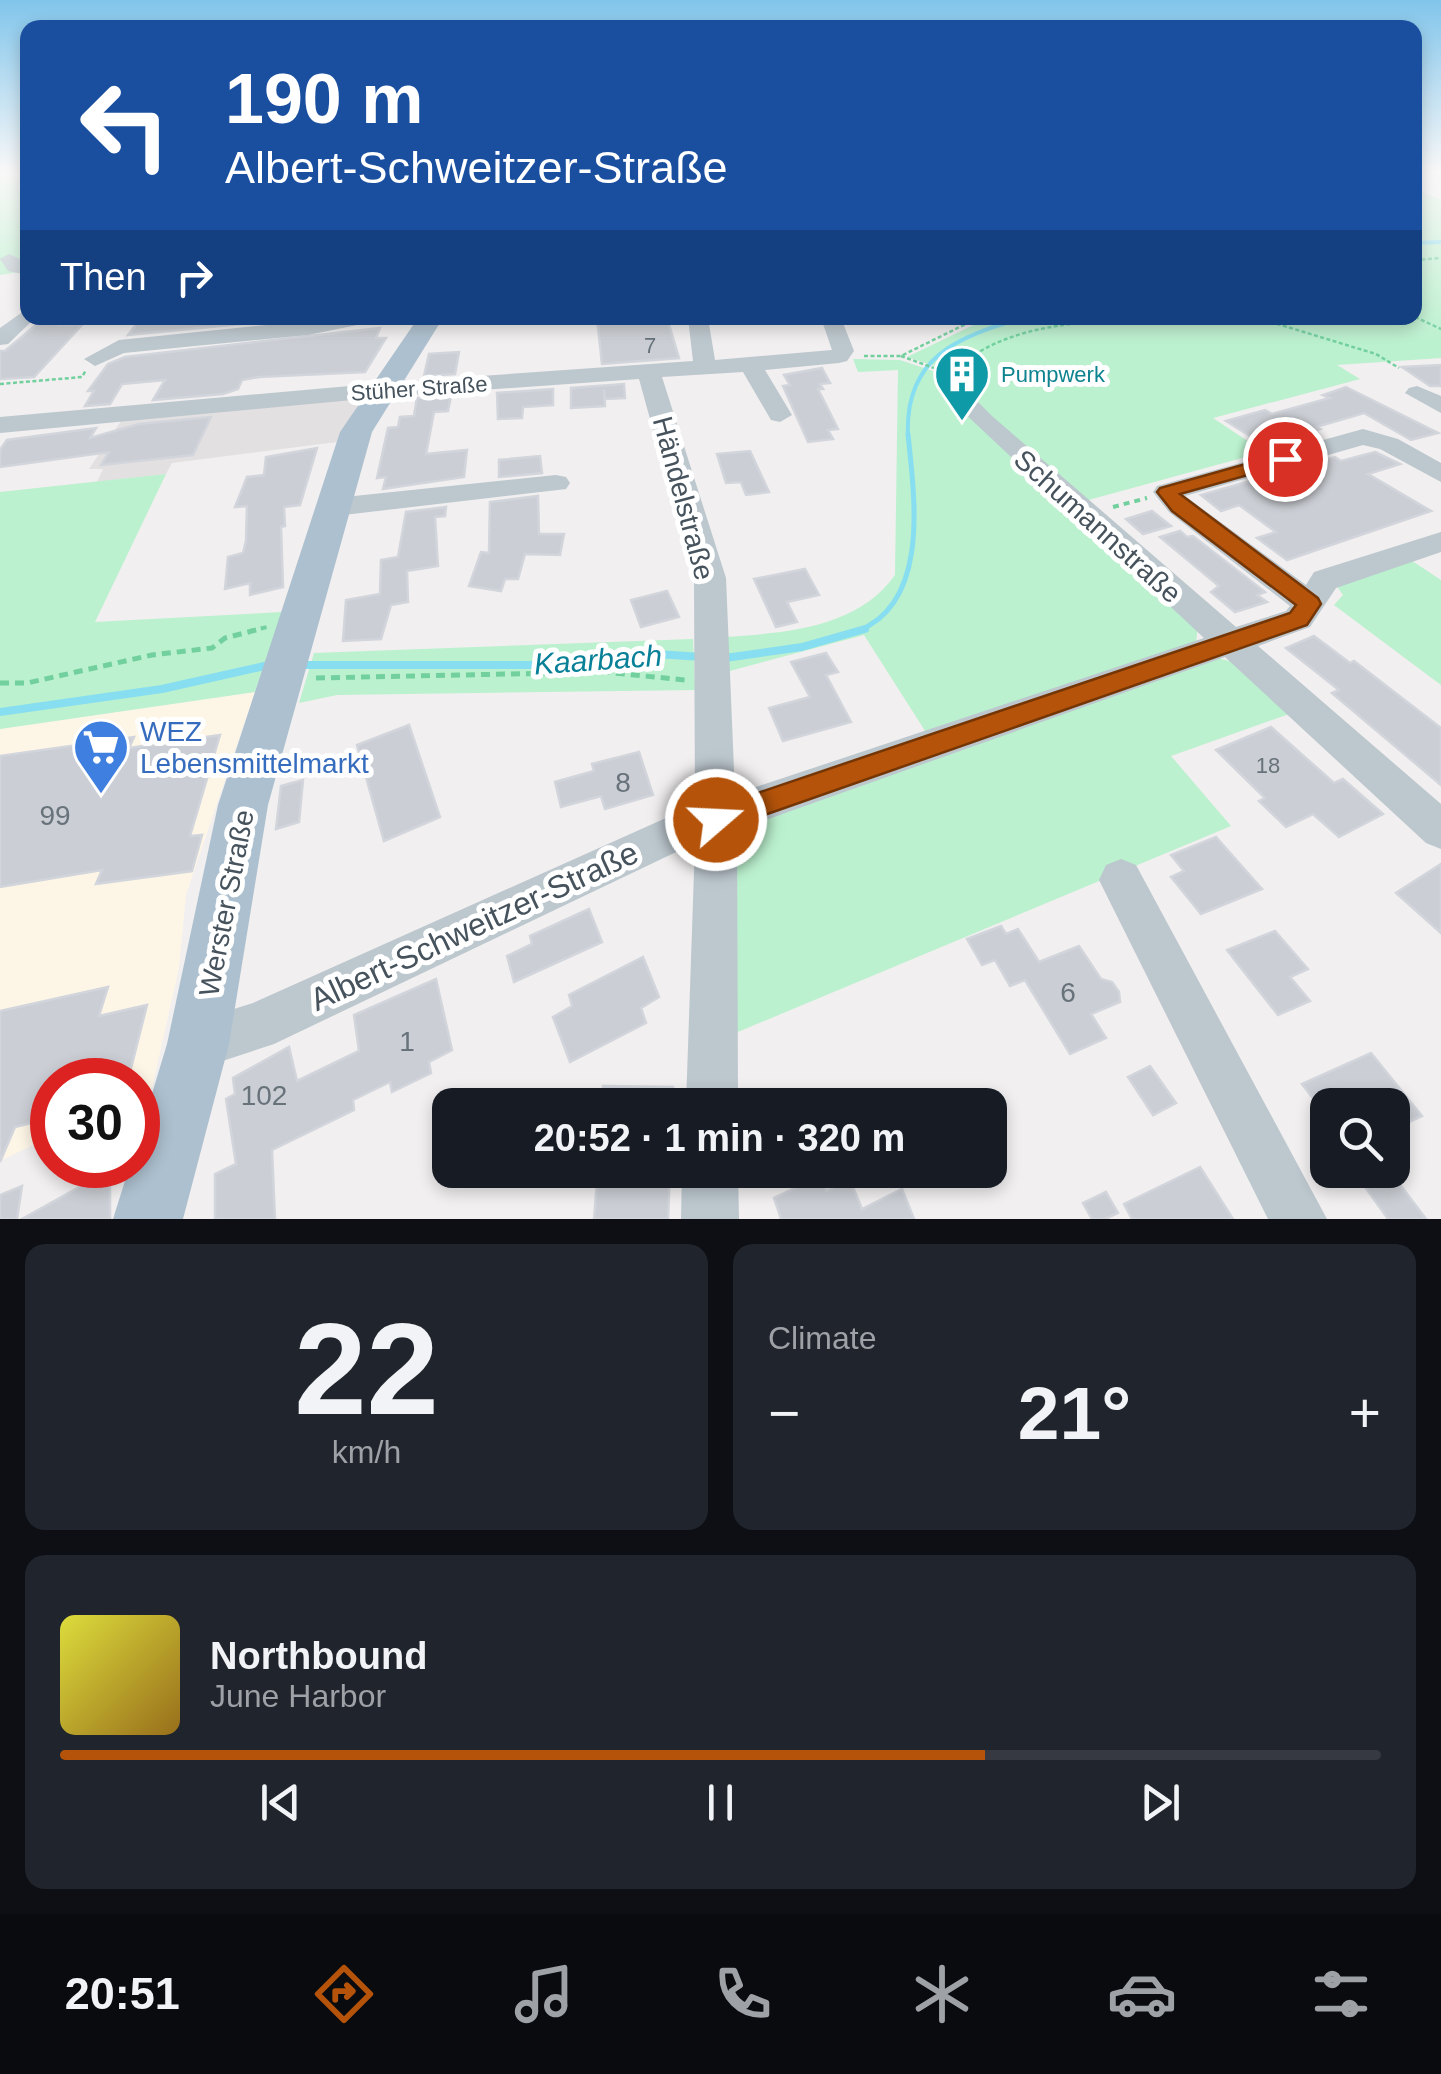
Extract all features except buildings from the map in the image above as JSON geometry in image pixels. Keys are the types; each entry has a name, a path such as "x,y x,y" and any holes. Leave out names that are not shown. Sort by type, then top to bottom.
{"main road":[{"name":"Werster Straße","path":"148,1219 198,1044 221,938 236,836 280,664 335,507 356,432 425,325"}],"street":[{"path":"0,338 20,321"},
{"path":"95,359 120,347 329,325"},
{"path":"699,325 705,368"},
{"path":"833,325 841,341 839,356"},
{"name":"Stüher Straße","path":"0,426 381,390 839,356"},
{"path":"751,365 780,415"},
{"name":"Händelstraße","path":"649,372 710,578 716,820 712,1088"},
{"name":"Schumannstraße","path":"948,372 954,394 1441,830"},
{"path":"1417,393 1441,406"},
{"path":"1310,604 1180,506 1167,492 1363,437 1389,444 1441,474"},
{"path":"335,507 556,483"},
{"name":"Albert-Schweitzer-Straße","path":"198,1044 258,1027 692,824 716,820 1298,619 1325,580 1441,542"},
{"path":"1121,880 1298,1219"},
{"path":"710,1188 710,1219"}],"path":[{"path":"839,356 901,356 964,325"},
{"path":"901,356 948,372 972,354 1004,340 1067,325"},
{"path":"1281,325 1376,354 1399,368"},
{"path":"0,384 82,377 95,359"},
{"path":"1084,514 1167,492"},
{"path":"0,683 27,683 152,655 212,648 226,638 280,664 305,690 318,675 604,672 710,680"}],"shaded area":[{"path":"357,399 359,403 337,442 172,463 166,474 97,482 103,469 89,469 121,421"},
{"path":"255,692 186,895 179,968 159,1058 30,1058 30,1147 0,1161 0,729"}],"green space":[{"path":"0,230 20,230 20,272 0,275"},
{"path":"1422,230 1441,230 1441,358 1337,365 1360,379 1213,418 1264,452 1081,502 960,393 957,380 962,369 945,369 907,357 973,325 1422,325"},
{"path":"853,359 900,360 939,373 948,394 1198,626 1196,643 927,734 864,635 726,672 725,637 795,630 841,617 880,593 895,575 898,370 858,372"},
{"path":"166,474 95,622 282,612 255,692 0,729 0,492"},
{"path":"1400,553 1441,580 1441,685 1334,605 1343,595 1336,585"},
{"path":"693,639 695,690 337,695 299,703 314,653"},
{"path":"1208,656 1238,663 1292,713 1171,756 1231,826 733,1034 732,823"}],"waterway":[{"name":"Kaarbach","path":"1422,243 1441,242"},
{"name":"Kaarbach","path":"908,435 909,410 925,369 957,343 1002,325"},
{"name":"Kaarbach","path":"858,631 881,617 897,597 907,572 914,515 908,435"},
{"name":"Kaarbach","path":"858,631 865,629"},
{"name":"Kaarbach","path":"725,658 802,647 858,631"},
{"name":"Kaarbach","path":"302,665 529,665 593,662 640,653 703,657"},
{"name":"Kaarbach","path":"0,712 162,689 269,665"}],"place":[{"name":"Pumpwerk","path":"962,423"},
{"name":"WEZ Lebensmittelmarkt","path":"101,796"}],"route":[{"path":"716,820 1298,619 1310,604 1180,506 1167,492 1285,459"}]}
